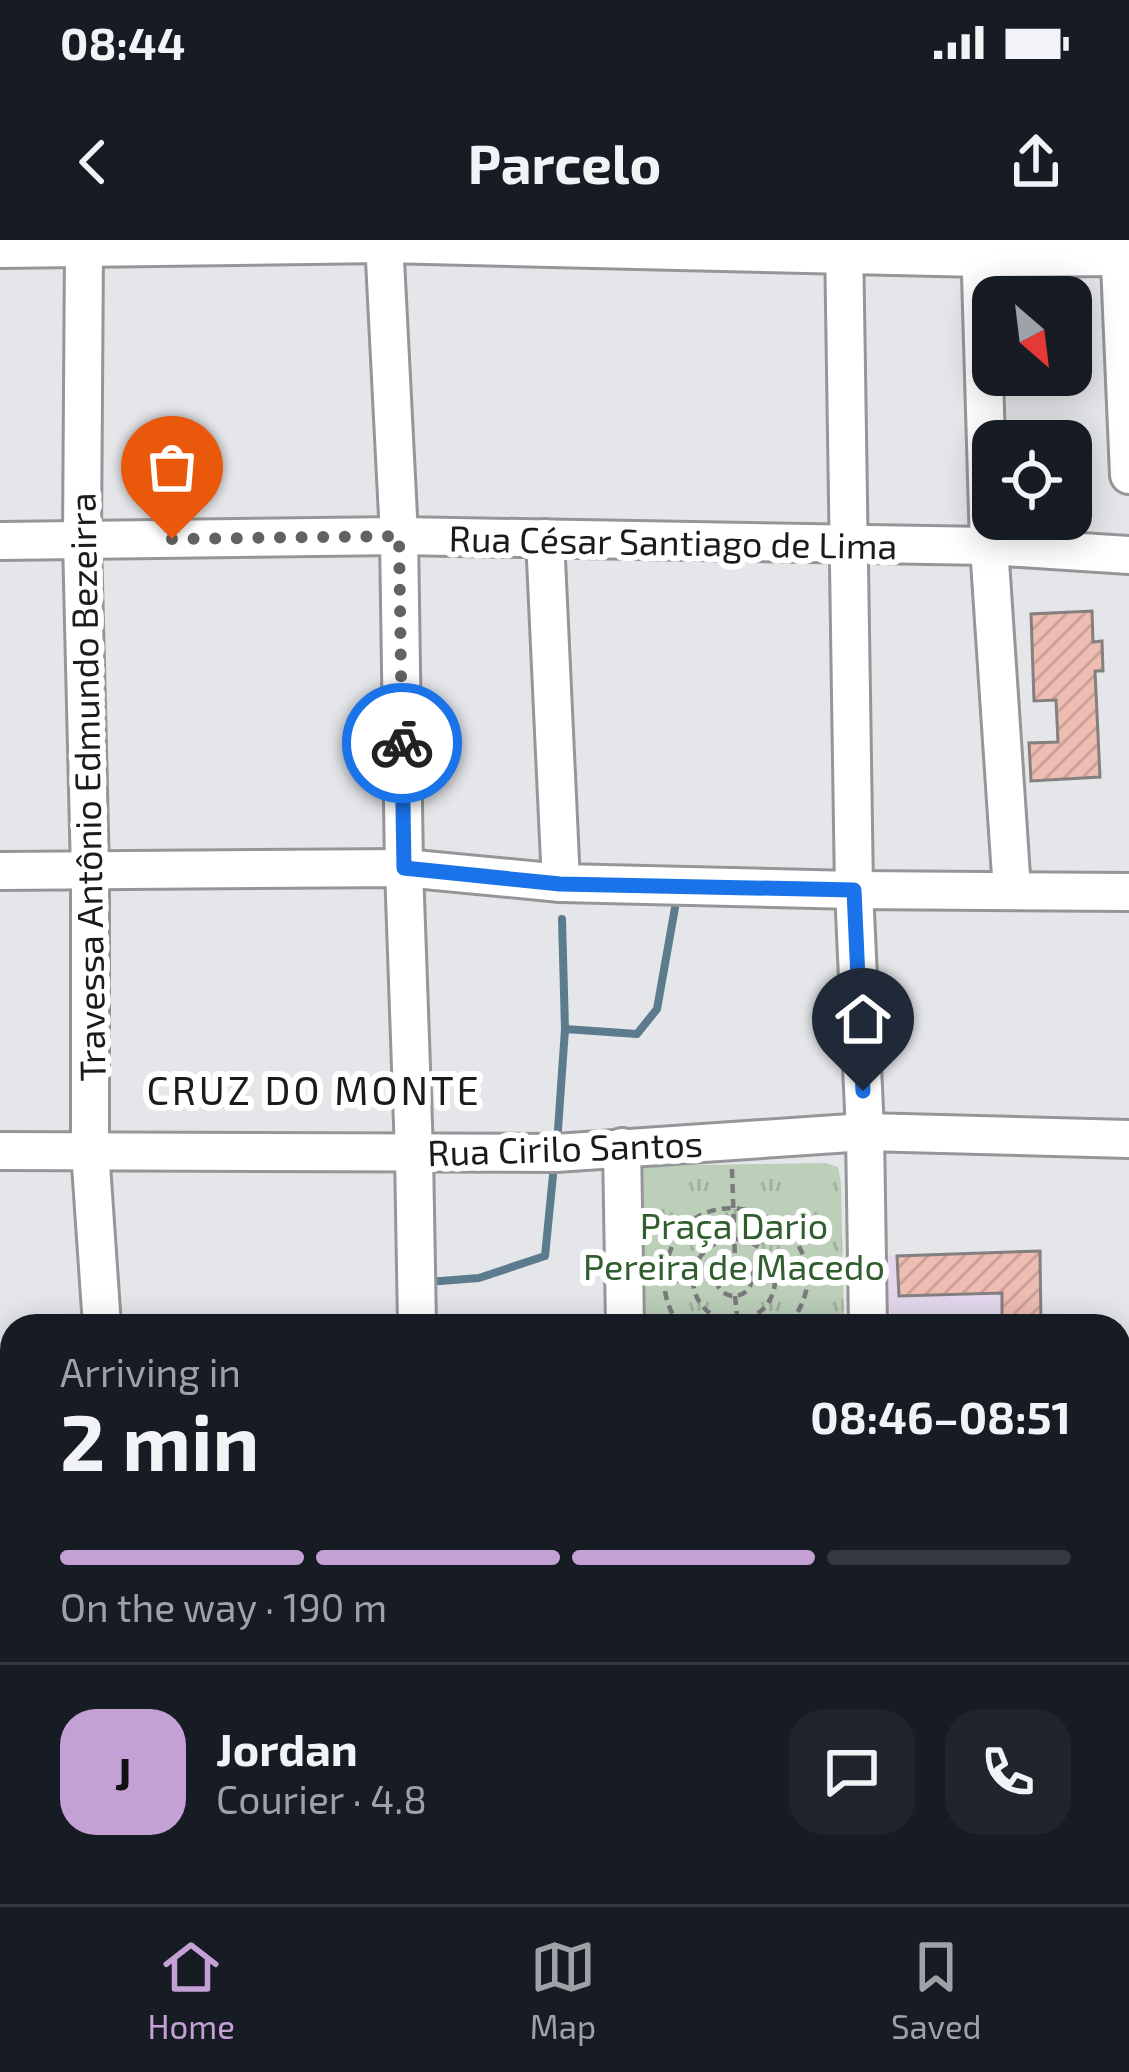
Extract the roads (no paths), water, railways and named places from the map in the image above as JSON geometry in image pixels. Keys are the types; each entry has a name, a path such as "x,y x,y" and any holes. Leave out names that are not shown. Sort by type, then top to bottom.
{"street":[{"path":"384,242 399,536 417,1314"},
{"path":"0,249 384,242 1122,251 1129,475"},
{"name":"Travessa Antônio Edmundo Bezeirra","path":"84,248 82,540 90,872 90,1150 101,1314"},
{"path":"844,248 854,890 868,1314"},
{"path":"980,249 989,546 1012,891"},
{"name":"Rua César Santiago de Lima","path":"0,541 399,536 989,546 1129,556"},
{"path":"545,538 560,884"},
{"path":"0,871 404,868 560,884 1129,892"},
{"name":"Rua Cirilo Santos","path":"0,1151 556,1153 865,1132 1129,1139"},
{"path":"622,1147 625,1314"}],"waterway":[{"path":"557,1144 565,1029 637,1034 657,1009 676,902"},
{"path":"562,919 565,1029"},
{"path":"428,1282 479,1278 545,1256 554,1165"}],"district":[{"name":"CRUZ DO MONTE","path":"314,1089"}],"park label":[{"name":"Praça Dario Pereira de Macedo","path":"734,1244"}]}
